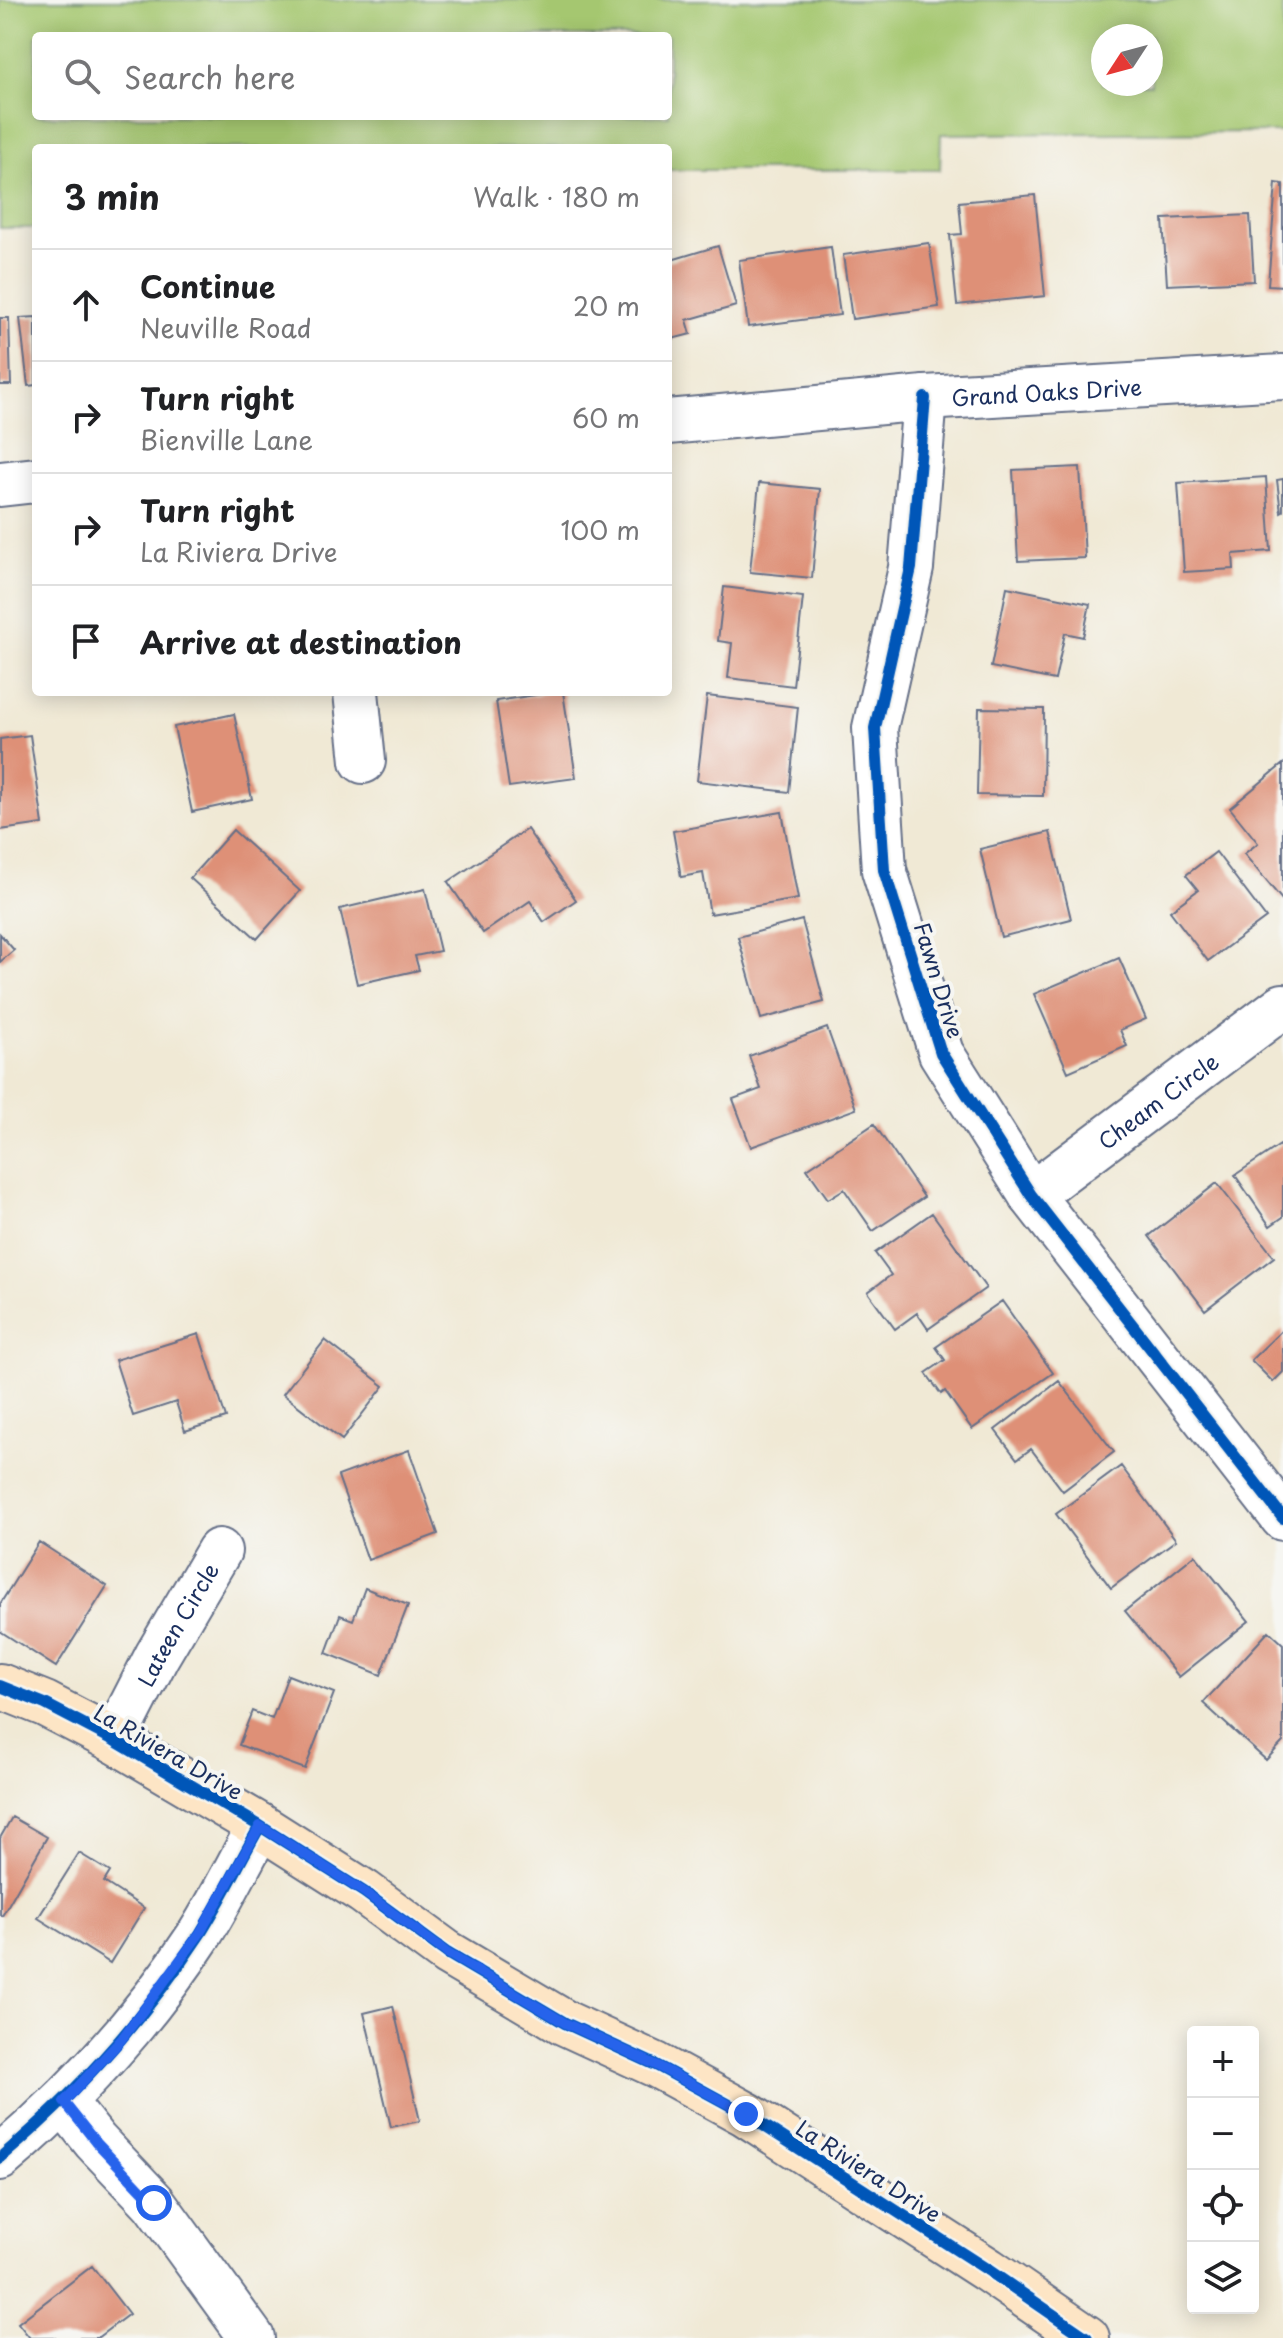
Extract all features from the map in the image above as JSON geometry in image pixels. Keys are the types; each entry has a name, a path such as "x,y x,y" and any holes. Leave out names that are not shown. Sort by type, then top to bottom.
{"street":[{"name":"Grand Oaks Drive","path":"672,422 925,398 1283,377"},
{"name":"Fawn Drive","path":"925,398 911,568 875,728 884,870 941,1053 1031,1195 1283,1518"},
{"path":"0,484 32,480"},
{"path":"356,696 363,761"},
{"name":"Cheam Circle","path":"1031,1195 1283,1006"},
{"name":"Lateen Circle","path":"114,1740 157,1656 219,1551"},
{"name":"La Riviera Drive","path":"0,1686 45,1704 114,1740 260,1826 364,1892 447,1953 565,2023 656,2065 746,2114 988,2270 1087,2338"},
{"path":"0,2158 64,2102 121,2040 200,1933 260,1826"},
{"path":"64,2102 95,2141 154,2203 252,2338"}],"green space":[{"path":"0,0 1283,0 1283,132 941,134 940,170 672,170 672,144 32,144 32,228 0,228"}],"building":[{"path":"1276,183 1283,184 1283,286 1268,285"},
{"path":"1035,195 1045,296 957,305 950,235 962,234 959,202"},
{"path":"1250,215 1254,281 1167,285 1163,219"},
{"path":"929,243 939,307 852,319 843,255"},
{"path":"718,246 736,306 687,320 691,334 672,339 672,260"},
{"path":"831,247 840,315 748,327 739,260"},
{"path":"32,317 32,386 28,386 20,318"},
{"path":"0,318 9,318 11,385 0,385"},
{"path":"1080,467 1085,558 1018,561 1013,470"},
{"path":"1266,477 1271,551 1233,554 1234,569 1184,572 1178,483"},
{"path":"1283,479 1283,511 1281,512 1277,480"},
{"path":"759,483 820,489 812,578 750,572"},
{"path":"724,587 803,597 793,686 728,678 732,643 718,641"},
{"path":"1007,587 1090,604 1083,637 1065,633 1055,680 991,667"},
{"path":"529,696 564,696 576,778 509,787 496,701"},
{"path":"707,696 798,707 789,792 697,781"},
{"path":"979,708 1044,709 1043,796 977,795"},
{"path":"234,714 252,799 192,812 174,727"},
{"path":"30,735 43,824 0,830 0,739"},
{"path":"1283,764 1283,901 1244,854 1258,843 1230,808"},
{"path":"782,812 798,899 710,914 703,873 681,877 673,831"},
{"path":"527,829 576,900 544,922 530,901 483,933 448,882"},
{"path":"233,830 300,891 257,939 190,878"},
{"path":"1050,832 1071,919 1001,937 980,849"},
{"path":"1216,852 1266,918 1208,961 1170,911 1198,890 1186,875"},
{"path":"425,889 440,951 415,956 419,970 357,984 340,909"},
{"path":"802,920 824,1002 761,1019 738,937"},
{"path":"0,934 14,950 0,962"},
{"path":"1119,958 1146,1019 1120,1030 1127,1046 1068,1072 1034,994"},
{"path":"827,1028 856,1109 751,1147 733,1099 761,1089 749,1056"},
{"path":"874,1124 924,1197 873,1231 844,1189 828,1199 807,1169"},
{"path":"1283,1143 1283,1217 1270,1226 1235,1175"},
{"path":"1217,1183 1274,1257 1205,1310 1149,1236"},
{"path":"932,1213 986,1288 928,1329 917,1313 895,1329 868,1292 891,1275 875,1253"},
{"path":"1002,1301 1053,1373 972,1429 945,1391 941,1394 926,1373 945,1360 936,1347"},
{"path":"1283,1329 1283,1372 1273,1382 1251,1360"},
{"path":"199,1334 226,1418 185,1431 176,1402 133,1416 115,1360"},
{"path":"325,1340 384,1386 342,1440 283,1394"},
{"path":"1059,1381 1114,1452 1063,1491 1031,1449 1017,1459 995,1430"},
{"path":"409,1450 438,1534 368,1560 338,1476"},
{"path":"1121,1466 1176,1540 1111,1588 1056,1514"},
{"path":"39,1542 107,1586 56,1667 0,1631 0,1604"},
{"path":"1195,1555 1249,1621 1179,1677 1125,1611"},
{"path":"365,1588 408,1605 381,1675 326,1653 340,1615 353,1620"},
{"path":"1269,1631 1283,1644 1283,1742 1266,1760 1203,1703"},
{"path":"288,1675 334,1693 305,1769 239,1745 252,1711 272,1719"},
{"path":"12,1817 47,1837 2,1916 0,1838"},
{"path":"79,1853 110,1872 104,1882 144,1908 110,1963 38,1918"},
{"path":"393,2006 420,2121 391,2127 364,2013"},
{"path":"92,2266 129,2314 97,2338 30,2338 18,2323"}],"cycle path":[{"path":"925,398 911,568 875,728 884,870 941,1053 1031,1195 1283,1518"},
{"path":"0,1686 45,1704 114,1740 260,1826 364,1892 447,1953 565,2023 656,2065 746,2114 988,2270 1087,2338"},
{"path":"0,2158 83,2081 133,2025 200,1934 260,1826"}],"route":[{"path":"154,2203 95,2141 64,2102 121,2040 200,1933 260,1826 364,1892 447,1953 565,2023 656,2065 746,2114"}]}
